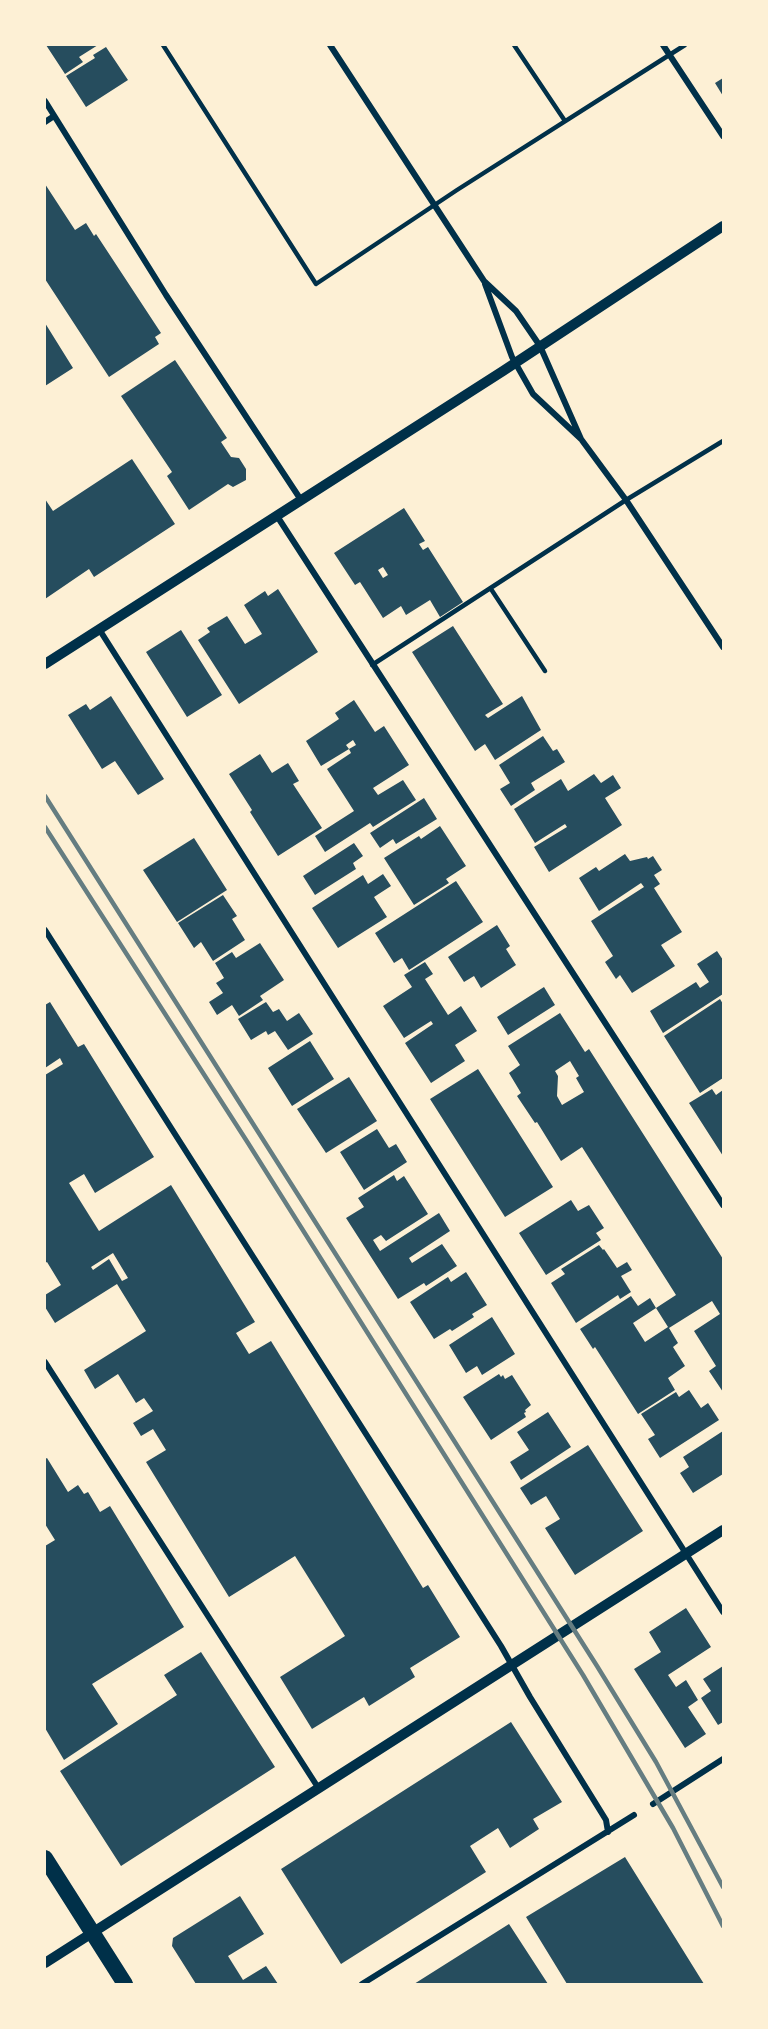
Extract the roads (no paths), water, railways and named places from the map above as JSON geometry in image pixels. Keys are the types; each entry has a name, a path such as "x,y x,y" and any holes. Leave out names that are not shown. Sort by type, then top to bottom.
{"highway":[{"path":"45,1858 125,1984"}],"street":[{"path":"330,45 484,281 515,363 533,394 581,440 626,500 723,647"},
{"path":"663,45 723,136"},
{"path":"45,102 166,295 301,500"},
{"path":"45,122 54,116"},
{"path":"45,664 515,363 723,226"},
{"path":"484,281 516,311 540,346 581,440"},
{"path":"278,516 372,665 723,1205"},
{"path":"99,629 723,1612"},
{"path":"45,930 501,1646 606,1820 608,1832"},
{"path":"45,1362 319,1789"},
{"path":"45,1963 512,1667 723,1530"},
{"path":"653,1804 723,1759"},
{"path":"362,1984 634,1815"}],"lane":[{"path":"163,45 316,284 685,45"},
{"path":"514,45 565,121"},
{"path":"372,665 626,500 723,441"},
{"path":"491,589 545,671"}],"railway":[{"path":"45,796 597,1666 656,1762 723,1887"},
{"path":"45,827 248,1143 583,1675 673,1828 723,1926"}]}
